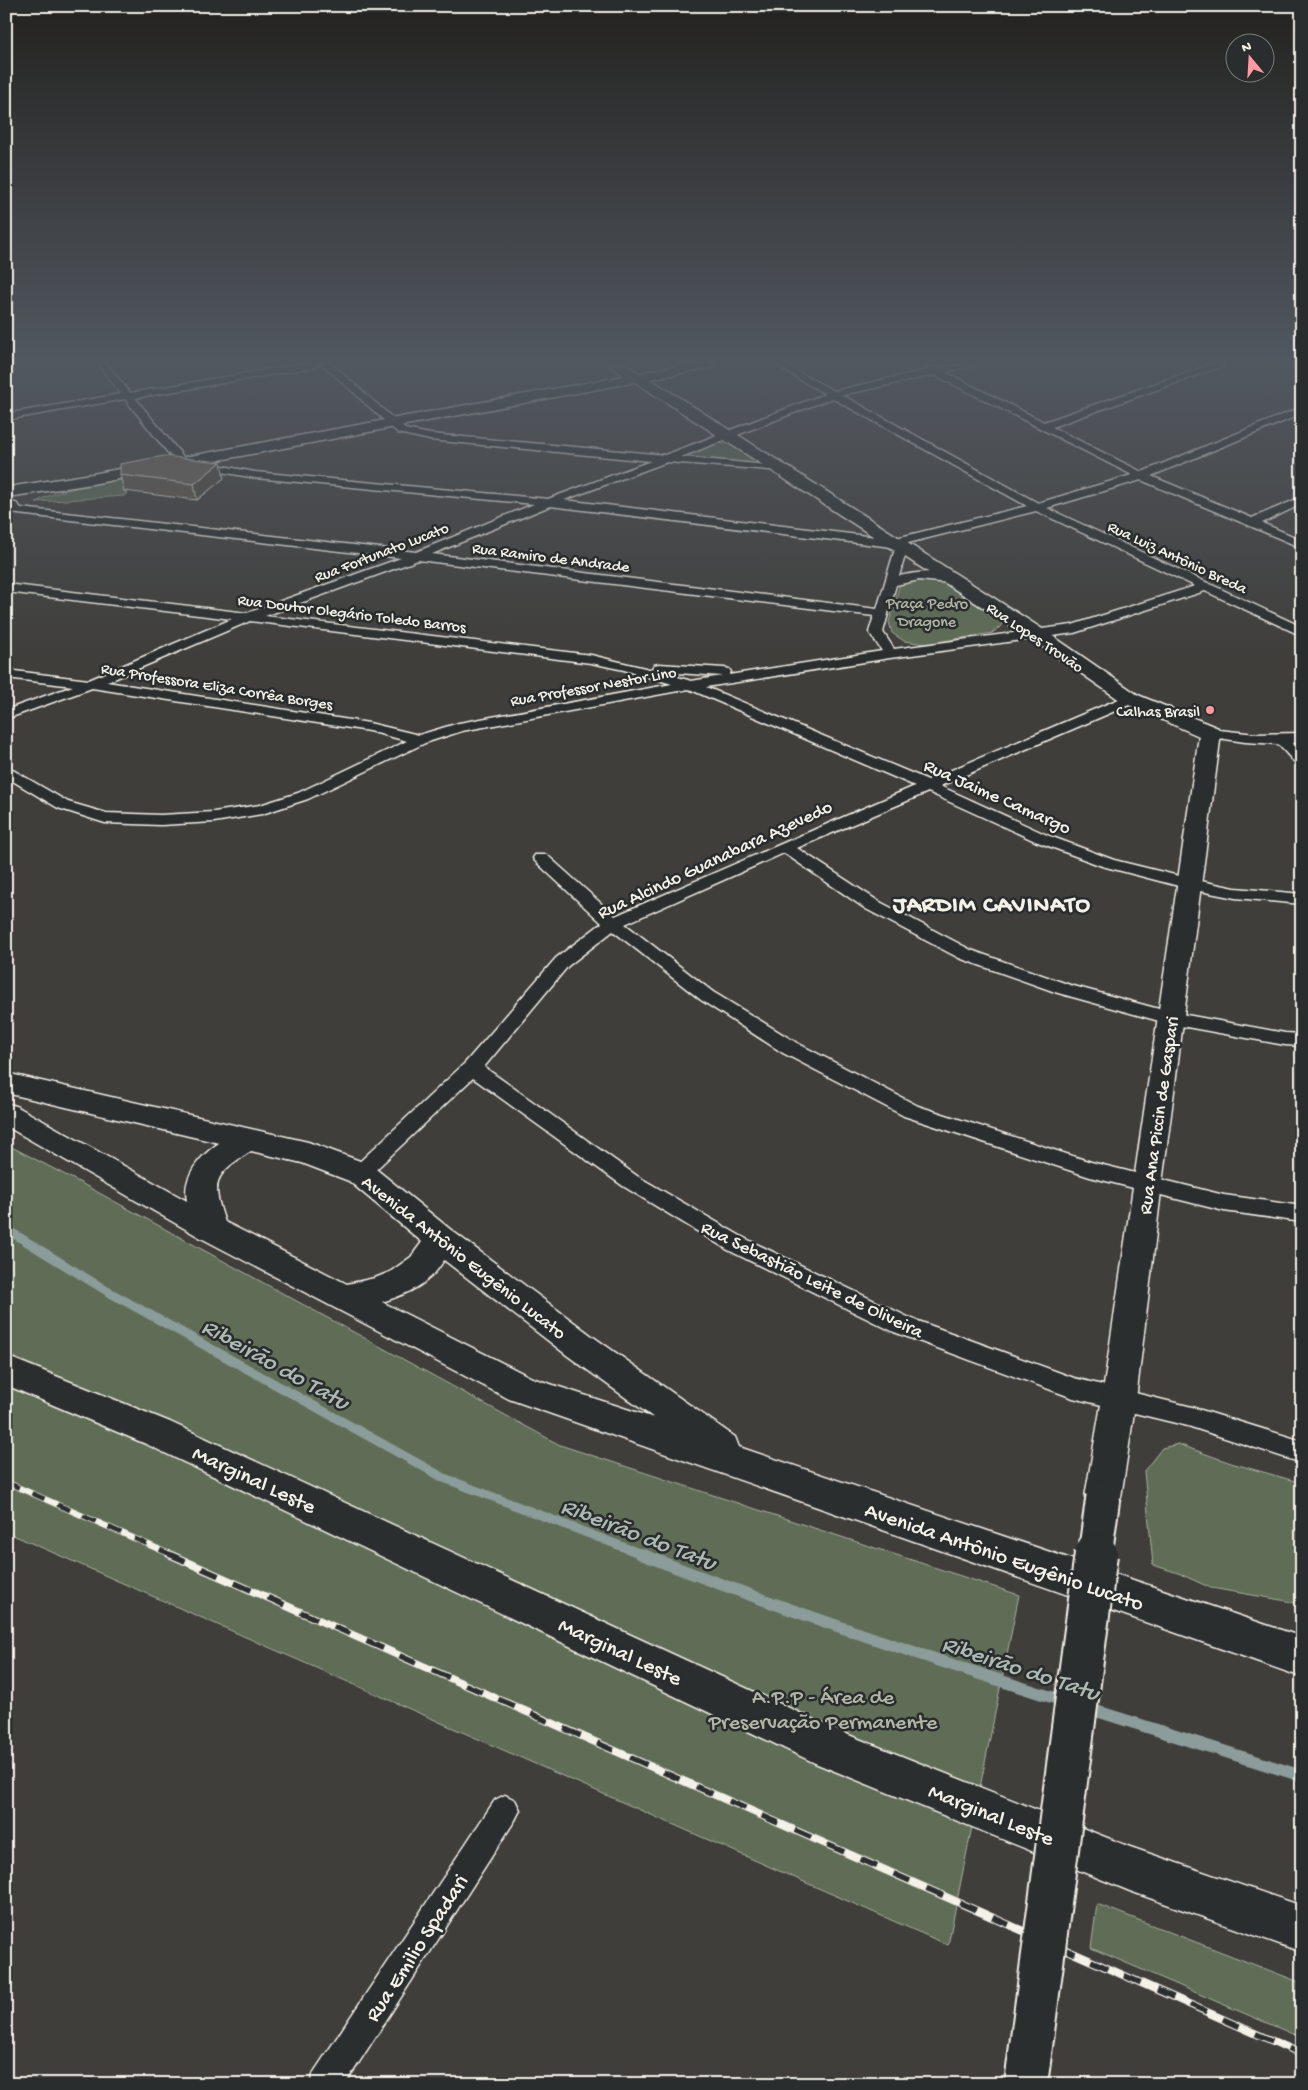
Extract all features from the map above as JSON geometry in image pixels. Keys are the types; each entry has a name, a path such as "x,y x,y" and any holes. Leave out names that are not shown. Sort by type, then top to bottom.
{"main road":[{"path":"13,499 92,479 180,462"},
{"name":"Rua Lopes Trovão","path":"766,462 1037,634 1130,699 1210,733"},
{"name":"Rua Ana Piccin de Gaspari","path":"1026,2084 1103,1497 1119,1399 1210,733"},
{"name":"Avenida Antônio Eugênio Lucato","path":"6,1083 308,1153 360,1172 440,1239 580,1346 746,1465"},
{"name":"Avenida Antônio Eugênio Lucato","path":"6,1113 212,1228 521,1389 1284,1646 1302,1657"},
{"path":"212,1228 203,1202 201,1184 221,1154 247,1140"},
{"path":"345,1297 380,1290 414,1276 432,1255 440,1239"},
{"name":"Marginal Leste","path":"6,1370 158,1433 830,1748 1130,1869 1302,1930"}],"street":[{"path":"180,462 255,475 549,502 823,535 897,546 1142,476 1177,462"},
{"path":"244,462 243,468 255,475"},
{"name":"Rua Fortunato Lucato","path":"6,715 90,684 249,617 417,556 549,502 658,462"},
{"path":"703,462 778,469"},
{"name":"Rua Luiz Antônio Breda","path":"955,462 1037,507 1302,632"},
{"path":"1114,462 1142,476 1302,544"},
{"name":"Rua Ramiro de Andrade","path":"13,499 18,511 471,562 880,613"},
{"path":"1251,523 1302,500"},
{"path":"823,535 840,530 848,523 848,515"},
{"path":"456,540 461,550 471,562"},
{"path":"890,654 876,632 890,583 897,546"},
{"path":"362,550 372,566 372,572"},
{"path":"890,583 918,575 934,575 949,579"},
{"name":"Rua Professor Nestor Lino","path":"6,770 63,805 105,818 161,820 214,817 262,809 303,796 420,740 459,727 690,685 890,654 1074,629 1205,587"},
{"name":"Rua Doutor Olegário Toledo Barros","path":"6,588 591,659 626,666 690,685"},
{"path":"626,666 757,675"},
{"path":"626,666 634,682 634,693 629,697"},
{"name":"Rua Professora Eliza Corrêa Borges","path":"6,674 90,684 369,727 420,740"},
{"name":"Rua Jaime Camargo","path":"690,685 928,786 1041,838 1108,863 1190,884 1235,893 1302,899"},
{"name":"Rua Alcindo Guanabara Azevedo","path":"360,1172 472,1068 562,962 613,923 1130,699"},
{"path":"1210,733 1246,738 1283,740 1302,738"},
{"path":"1283,740 1302,762"},
{"path":"786,847 872,905 964,954 1064,989 1170,1018 1285,1039 1302,1040"},
{"path":"541,858 613,923 707,996 790,1048 911,1111 1090,1169 1224,1203 1302,1214"},
{"name":"Rua Sebastião Leite de Oliveira","path":"472,1068 630,1181 736,1244 902,1326 1073,1388 1188,1416 1302,1452"},
{"name":"Rua Emilio Spadari","path":"326,2084 505,1810"}],"green space":[{"path":"721,462 758,462 752,465"},
{"path":"132,478 123,491 127,493 124,496 36,502 58,492"},
{"name":"Praça Pedro Dragone","path":"908,579 938,579 1001,619 1002,626 992,633 926,644 904,641 892,633 889,622 900,584"},
{"name":"A.P.P - Área de Preservação Permanente","path":"6,1144 560,1445 1019,1595 948,1945 6,1532"},
{"path":"1178,1444 1231,1463 1302,1483 1302,1605 1211,1588 1178,1573 1153,1565 1144,1471 1162,1448"},
{"path":"1097,1904 1302,1983 1302,2038 1091,1948"}],"building":[{"path":"134,462 221,462 194,484 120,475 120,464"}],"waterway":[{"name":"Ribeirão do Tatu","path":"6,1229 107,1291 444,1478 644,1555"},
{"name":"Ribeirão do Tatu","path":"641,1554 851,1631 1064,1701"},
{"name":"Ribeirão do Tatu","path":"1087,1708 1302,1776"}],"railway":[{"path":"6,1482 172,1555"},
{"path":"169,1554 1302,2054"}],"place":[{"name":"Calhas Brasil","path":"1210,710"}],"district":[{"name":"JARDIM CAVINATO","path":"992,903"}]}
